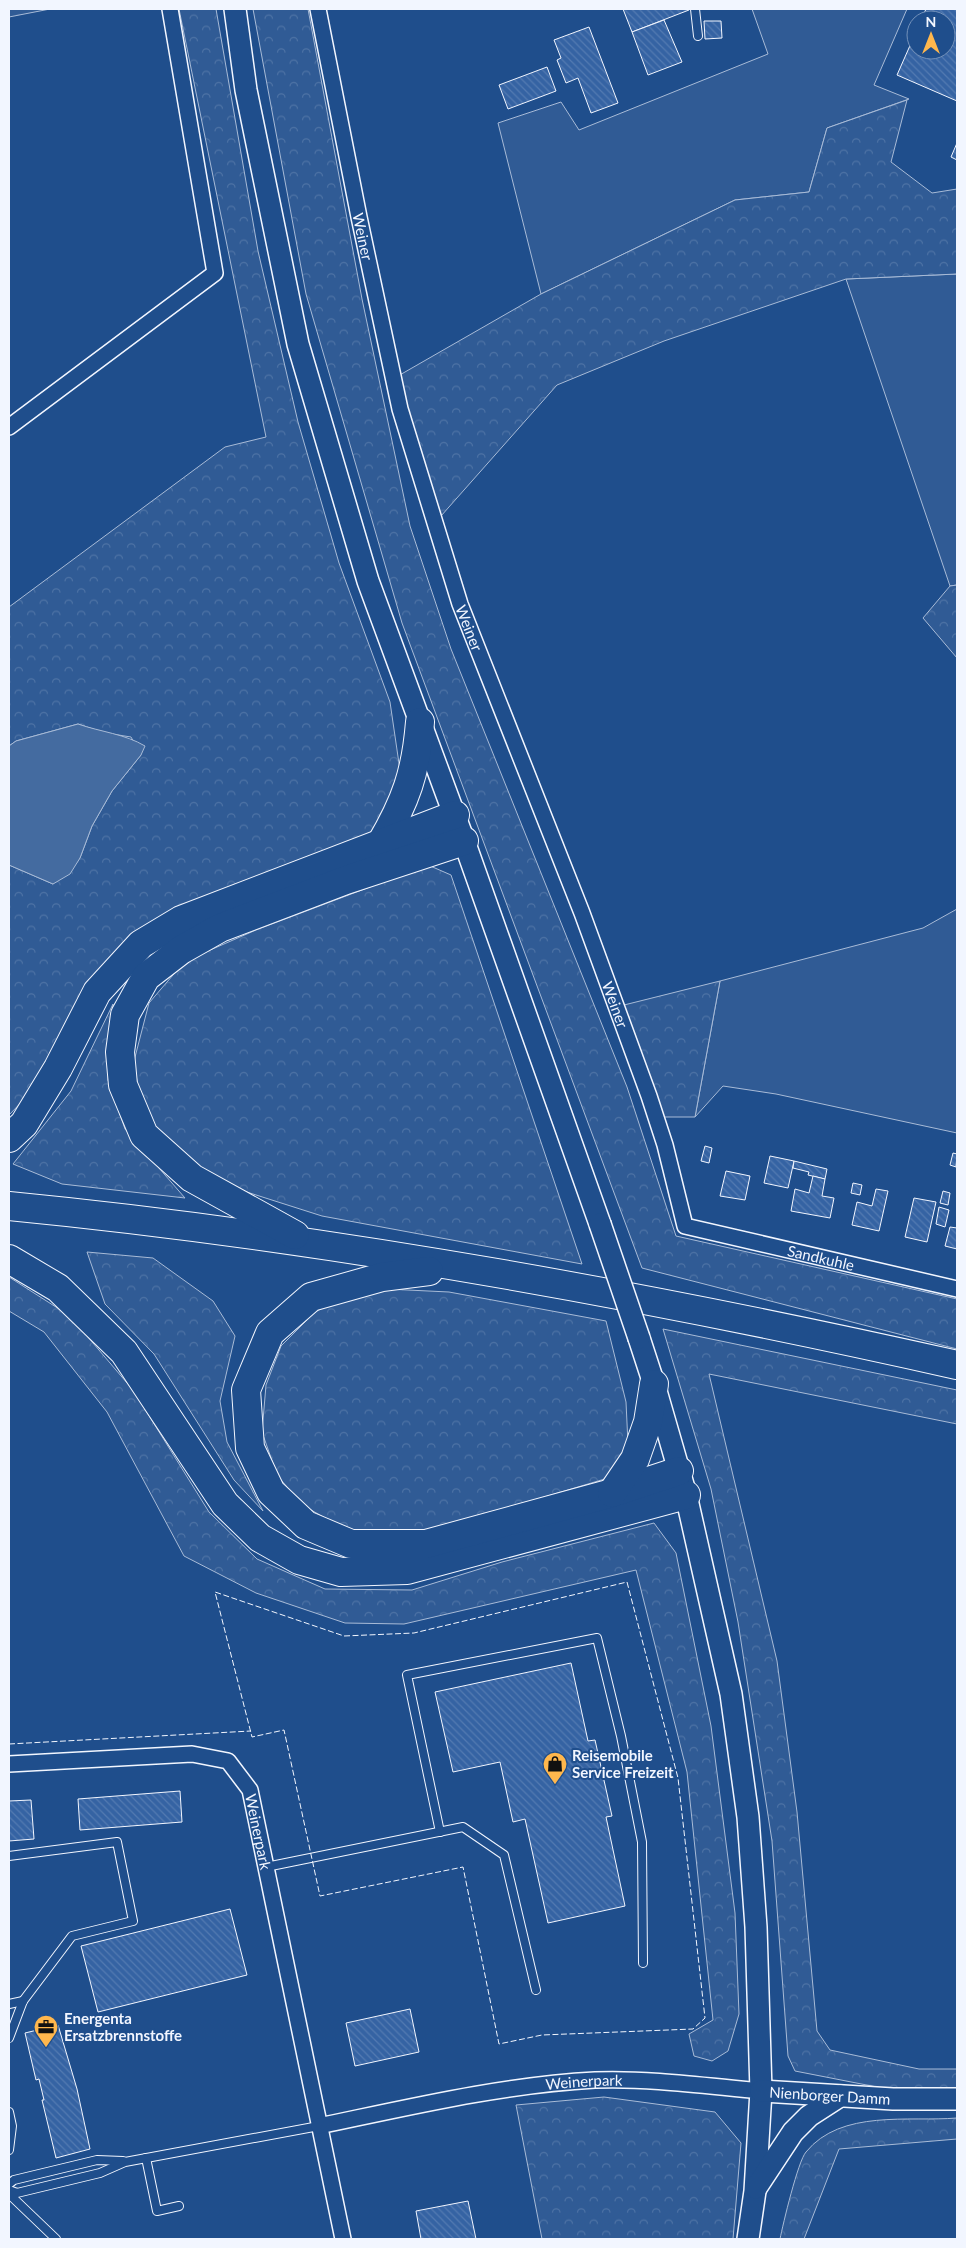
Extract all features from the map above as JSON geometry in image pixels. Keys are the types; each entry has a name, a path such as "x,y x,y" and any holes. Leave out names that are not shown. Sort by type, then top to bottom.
{"highway":[{"path":"380,845 398,814 411,782 418,756 420,722"},
{"path":"9,1138 24,1124 58,1068 97,992 141,944 181,920 454,815"},
{"path":"307,1242 192,1178 144,1134 123,1085 120,1052 125,1016 146,977 180,950 220,928 346,880 464,841"},
{"path":"9,1206 307,1242 462,1267 690,1308 957,1366"},
{"path":"9,1259 58,1288 124,1352 225,1504 260,1538 299,1560 341,1572 407,1570 683,1483"},
{"path":"462,1267 382,1277 311,1297 270,1334 246,1390 250,1448 271,1492 306,1525 351,1544 426,1544 612,1493 683,1483"},
{"path":"612,1493 635,1458 648,1422 654,1384"}],"main road":[{"path":"235,9 246,90 298,344 368,581 464,841 600,1224 654,1384 683,1483 731,1694 748,1817 756,1927 761,2090"},
{"name":"Nienborger Damm","path":"748,2239 754,2191 761,2090 893,2099 957,2099"},
{"path":"754,2191 793,2132 808,2116 840,2096"}],"street":[{"path":"9,427 215,273 170,9"},
{"name":"Weiner","path":"318,9 359,217 400,409 460,604 582,913 648,1096 665,1145 685,1226"},
{"name":"Sandkuhle","path":"685,1226 957,1289"},
{"name":"Weinerpark","path":"9,1764 192,1754 228,1761 250,1790 341,2239"},
{"name":"Weinerpark","path":"319,2126 513,2087 596,2080 655,2082 761,2090"}],"lane":[{"path":"696,9 698,36"},
{"path":"440,1832 407,1675 597,1638 622,1736 642,1842 643,1963"},
{"path":"266,1867 463,1827 504,1855 536,1990"},
{"path":"9,1856 118,1842 133,1921 72,1936 23,2001 9,2038"},
{"path":"9,2004 23,2001"},
{"path":"9,2112 12,2126 9,2150"},
{"path":"9,2192 16,2193 100,2173 125,2162 319,2126"},
{"path":"146,2158 158,2211 180,2206"},
{"path":"9,2184 14,2180 97,2160 125,2162"},
{"path":"9,2192 56,2239"}],"green space":[{"path":"9,9 50,9 9,17"},
{"path":"179,9 216,9 258,251 298,422 339,563 390,702 402,784 392,816 368,838 180,907 39,1084 9,1115 9,865 53,884 80,858 92,826 112,791 141,755 131,737 105,733 78,724 16,741 9,746 9,607 225,447 266,437"},
{"path":"253,9 308,9 362,299 410,526 451,649 627,1087 676,1236 957,1299 957,1349 642,1268 402,623 306,294"},
{"path":"752,9 907,9 874,85 909,99 827,128 809,192 735,200 541,294 498,123 561,102 579,130 768,54"},
{"path":"907,100 891,162 932,193 957,189 957,274 846,279 664,341 557,385 441,516 398,376 541,294 735,200 809,192 827,128"},
{"path":"957,274 957,585 950,586 846,279"},
{"path":"957,585 957,658 923,618 950,586"},
{"path":"428,865 451,875 582,1264 322,1216 231,1187 197,1170 143,1122 134,1061 149,1003 185,961 256,930"},
{"path":"957,909 957,1133 776,1094 723,1086 695,1117 720,981 923,928"},
{"path":"720,981 695,1117 663,1117 624,1005"},
{"path":"113,1004 108,1080 125,1129 185,1198 62,1184 13,1164 71,1091"},
{"path":"87,1252 153,1258 213,1301 235,1336 220,1401 227,1442 263,1511 234,1480 154,1354 105,1304"},
{"path":"9,1277 70,1316 133,1390 209,1512 257,1559 325,1589 412,1590 502,1562 654,1523 676,1553 711,1726 735,1913 739,2014 728,2051 712,2061 694,2056 689,2034 713,2020 687,1772 636,1570 404,1624 345,1623 256,1593 184,1556 107,1412 44,1332 9,1311"},
{"path":"387,1289 449,1292 606,1321 626,1402 628,1444 608,1478 417,1535 358,1536 302,1505 277,1475 262,1432 266,1385 281,1346 315,1312 351,1293"},
{"path":"663,1329 957,1390 957,1424 709,1374 777,1661 797,1812 817,2031 830,2050 919,2069 957,2069 957,2090 882,2088 795,2071 788,2056 772,1841 738,1622 711,1489"},
{"path":"604,2097 715,2112 741,2143 733,2239 542,2239 516,2105"},
{"path":"957,2118 957,2139 839,2149 804,2239 780,2239 799,2167 806,2152 821,2138 838,2129 857,2123 877,2120"}],"shaded area":[{"path":"78,724 121,736 145,746 141,755 112,791 92,826 80,858 70,874 53,884 9,865 9,746 16,741"}],"building":[{"path":"623,9 688,9 689,10 632,32"},
{"path":"957,9 957,101 897,75 906,55 906,60 956,60 956,10 926,10"},
{"path":"664,20 682,62 648,75 632,32"},
{"path":"704,21 721,21 722,38 705,39"},
{"path":"589,27 618,103 591,113 578,78 566,83 557,60 561,58 554,40"},
{"path":"547,67 556,91 508,109 499,85"},
{"path":"957,143 957,160 951,157"},
{"path":"705,1146 712,1148 709,1163 701,1161"},
{"path":"953,1153 957,1154 956,1167 950,1165"},
{"path":"770,1156 794,1161 788,1188 764,1183"},
{"path":"794,1161 827,1169 825,1179 808,1175 809,1172 793,1168"},
{"path":"726,1171 750,1176 745,1200 720,1196"},
{"path":"813,1176 825,1179 822,1196 834,1198 830,1218 791,1211 795,1189 809,1193"},
{"path":"853,1183 862,1185 860,1195 851,1193"},
{"path":"876,1189 888,1191 879,1231 852,1225 857,1202 872,1206"},
{"path":"943,1191 950,1193 948,1205 940,1203"},
{"path":"914,1198 936,1202 927,1242 905,1237"},
{"path":"939,1207 949,1210 945,1227 936,1224"},
{"path":"950,1227 957,1228 957,1249 945,1246"},
{"name":"Reisemobile Service Freizeit","path":"571,1663 588,1741 595,1740 612,1816 606,1817 625,1906 548,1923 525,1819 513,1822 500,1762 453,1772 435,1692"},
{"path":"180,1791 182,1822 80,1830 78,1799"},
{"path":"31,1800 34,1839 9,1841 9,1801"},
{"path":"230,1909 247,1975 98,2012 81,1946"},
{"path":"410,2009 419,2052 355,2066 346,2023"},
{"path":"58,2025 77,2089 90,2149 56,2158 39,2079 36,2080 25,2033"},
{"path":"468,2201 476,2239 421,2239 416,2211"}],"fence":[{"path":"627,1582 678,1778 705,2018 693,2029 542,2035 499,2044 463,1867 320,1896 284,1730 252,1737 215,1592 344,1636 414,1633 627,1582"},
{"path":"9,1744 251,1731"}],"place":[{"name":"Reisemobile Service Freizeit","path":"555,1785"},
{"name":"Energenta Ersatzbrennstoffe","path":"46,2048"}]}
